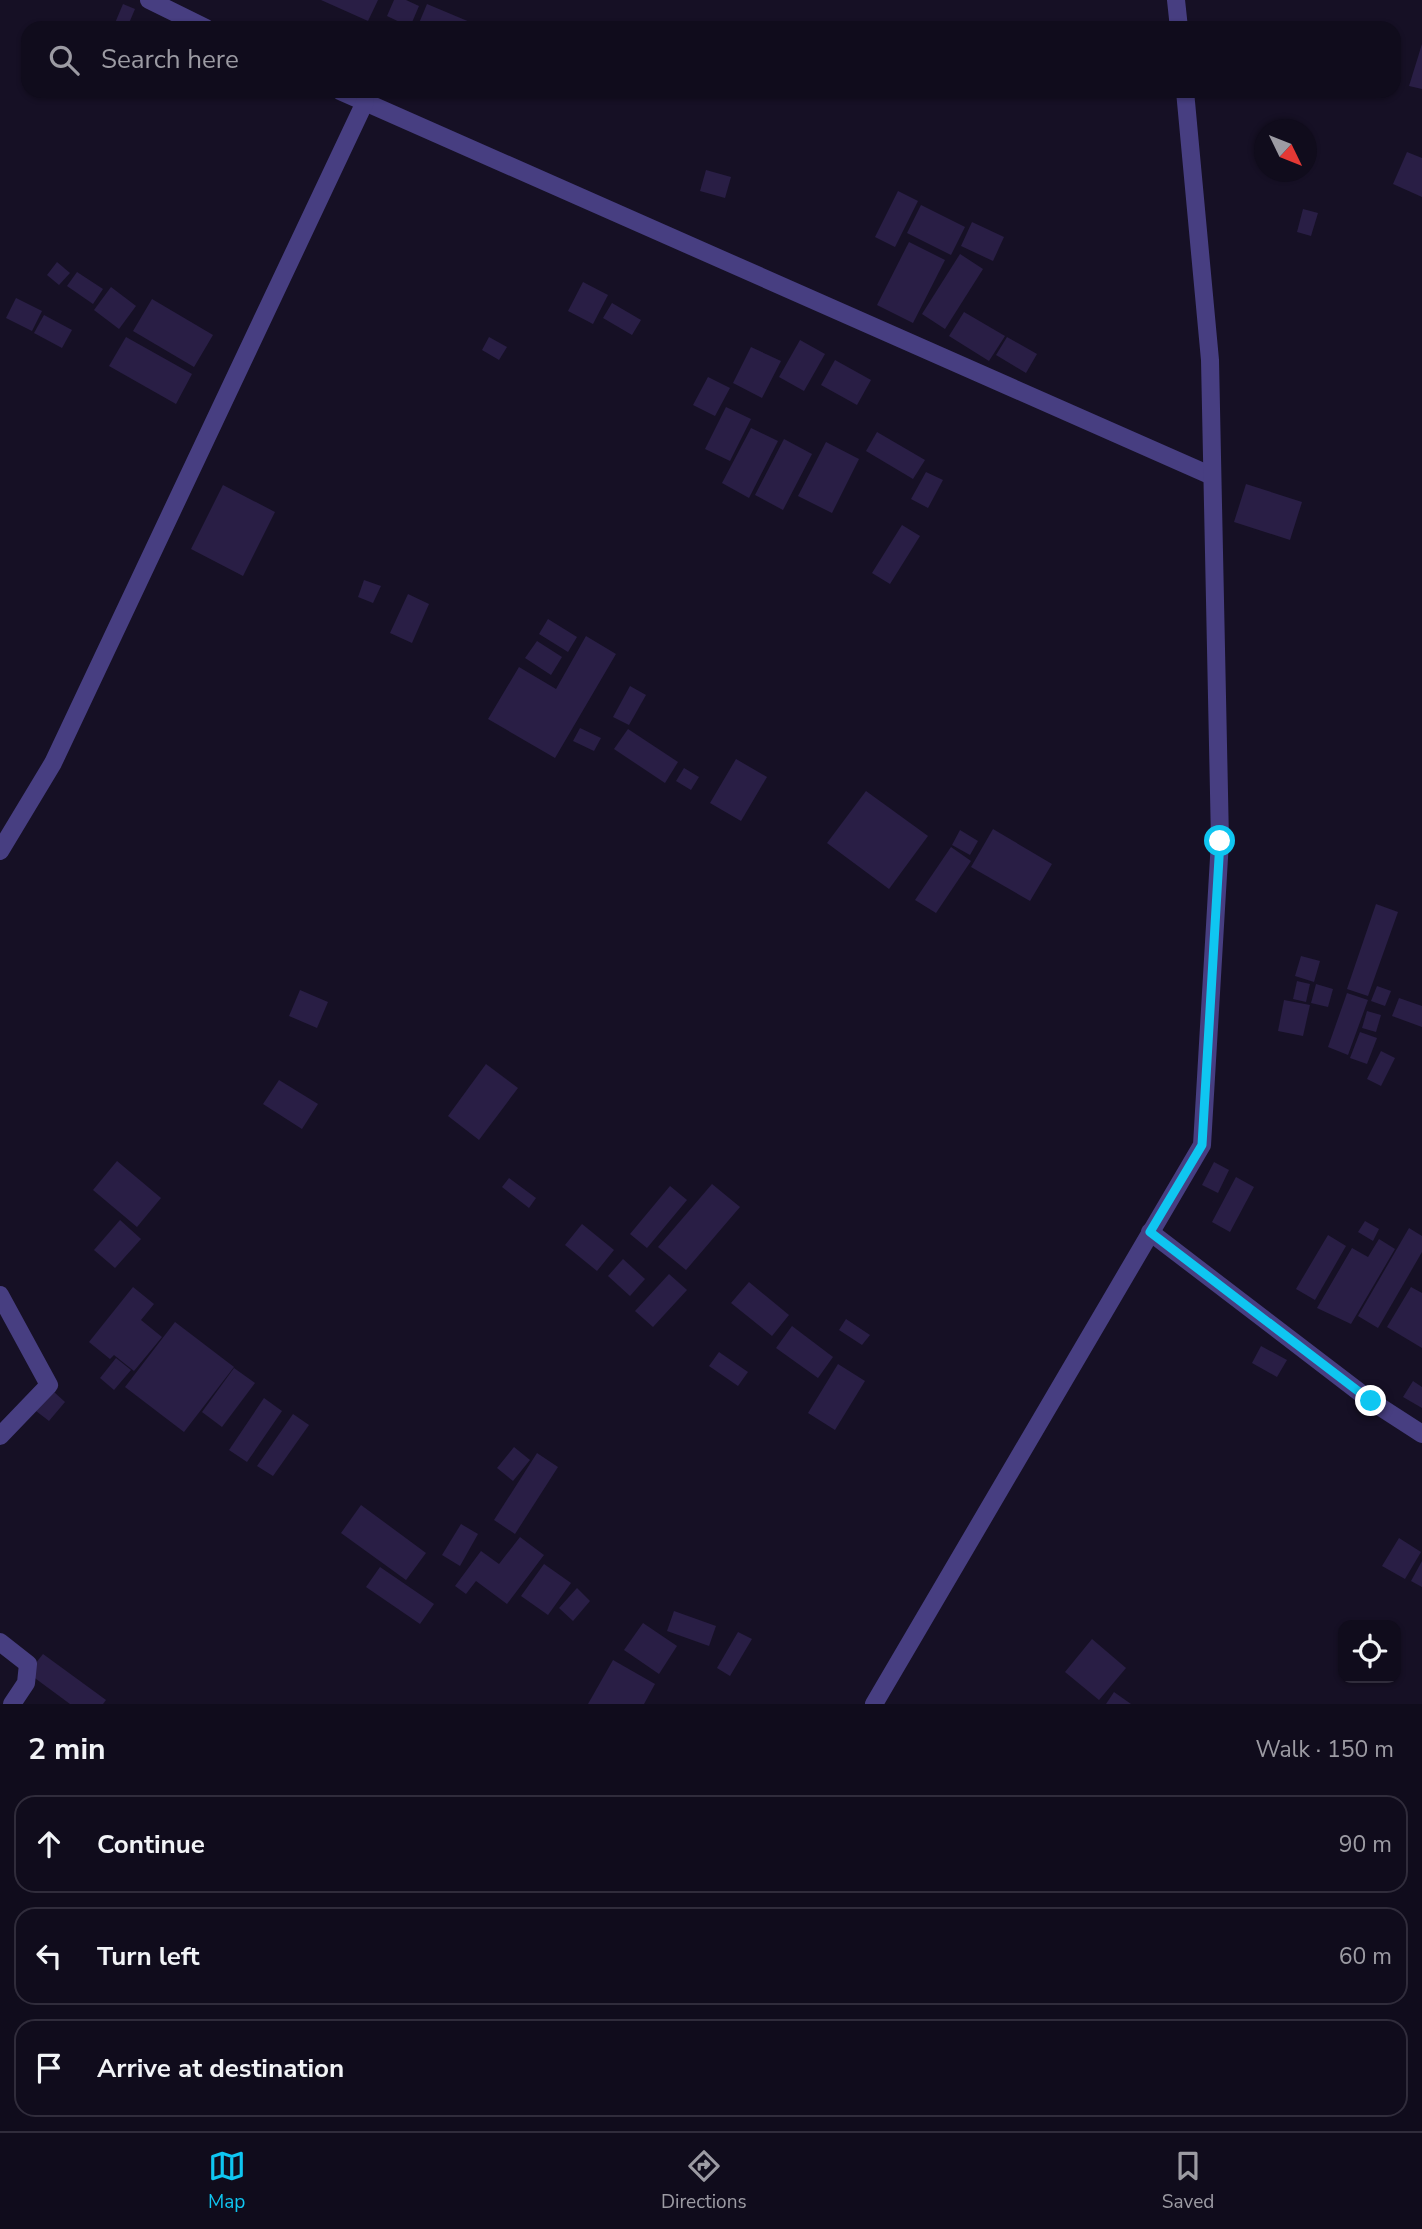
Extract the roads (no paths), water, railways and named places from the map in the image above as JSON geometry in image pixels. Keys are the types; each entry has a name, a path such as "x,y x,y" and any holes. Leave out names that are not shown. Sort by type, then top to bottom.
{"street":[{"path":"149,0 192,21"},
{"path":"1176,0 1178,21"},
{"path":"356,98 1212,476"},
{"path":"874,1704 1202,1145 1220,841 1210,360 1186,98"},
{"path":"0,851 53,763 365,102"},
{"path":"1150,1232 1371,1401 1422,1434"},
{"path":"0,1295 49,1384 0,1436"},
{"path":"0,1642 28,1664 26,1683 12,1704"}]}
